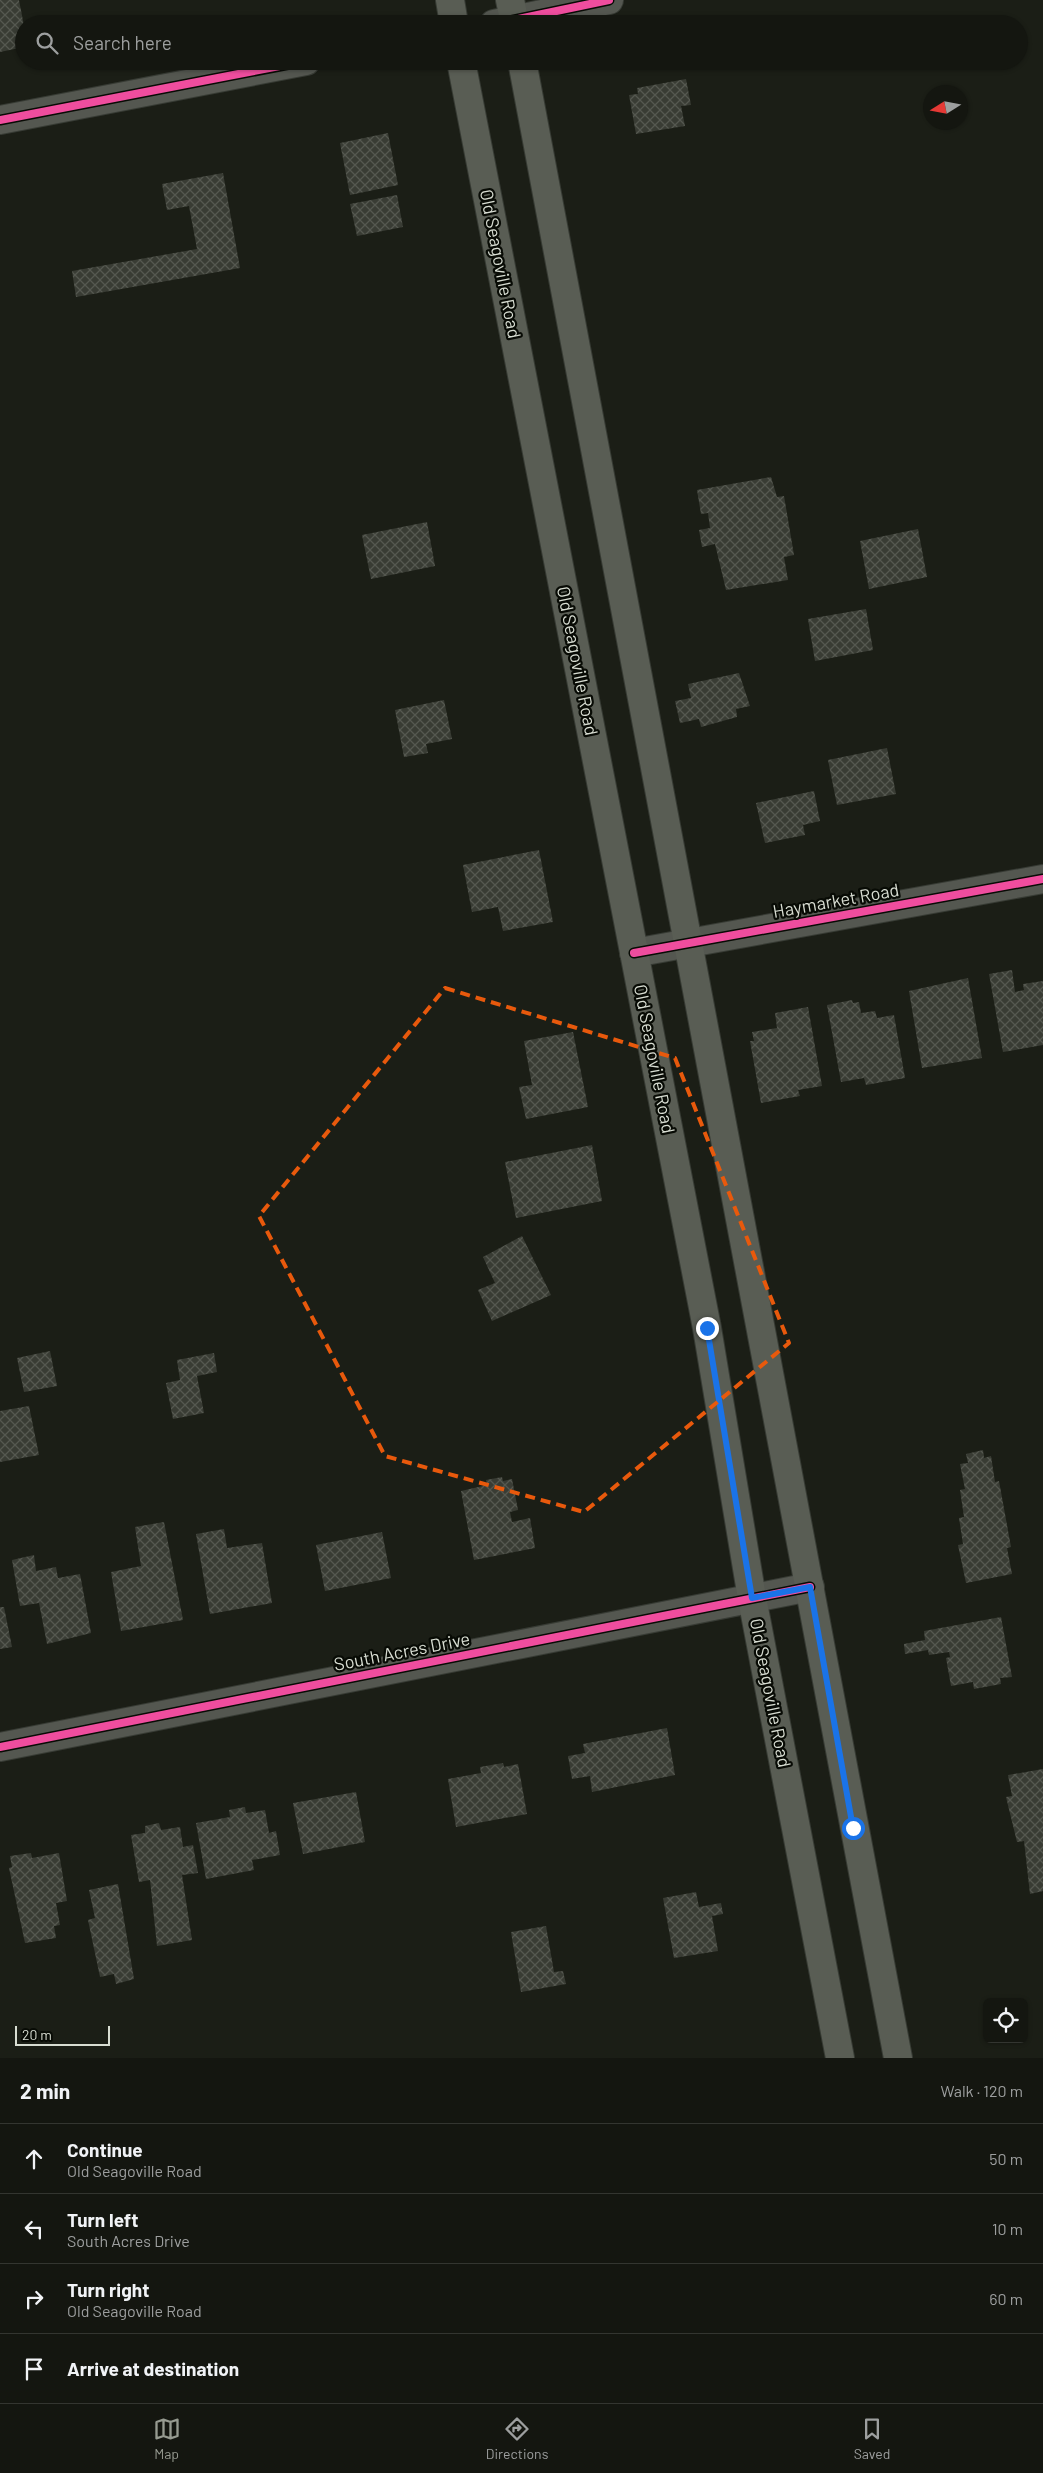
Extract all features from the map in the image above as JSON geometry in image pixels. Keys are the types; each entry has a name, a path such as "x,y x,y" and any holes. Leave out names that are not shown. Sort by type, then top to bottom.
{"main road":[{"path":"450,0 452,15"},
{"name":"Old Seagoville Road","path":"463,70 707,1328 752,1598 840,2058"},
{"path":"524,70 687,944 810,1587 853,1828 898,2058"}],"street":[{"path":"520,15 609,0"},
{"path":"0,120 259,70"},
{"name":"Haymarket Road","path":"634,952 1043,879"},
{"name":"South Acres Drive","path":"0,1748 810,1587"}],"highlighted area":[{"path":"445,988 675,1058 789,1343 584,1512 385,1456 259,1216"}],"building":[{"path":"0,0 19,0 22,15 15,15 15,49 0,52"},
{"path":"686,79 691,105 681,106 685,126 636,134 629,95 638,94 637,88"},
{"path":"388,133 398,185 350,195 340,143"},
{"path":"223,173 240,268 76,297 72,271 197,249 189,206 167,210 162,184"},
{"path":"397,195 403,227 357,236 350,204"},
{"path":"771,477 777,497 784,496 794,555 784,557 788,580 726,590 715,544 702,547 699,530 710,528 708,513 701,514 697,490"},
{"path":"427,522 435,566 371,579 362,535"},
{"path":"918,529 927,577 869,589 860,541"},
{"path":"866,609 873,650 815,661 808,619"},
{"path":"739,673 750,706 736,709 737,717 701,727 699,719 680,723 675,701 691,698 688,684"},
{"path":"444,700 452,739 426,744 428,753 404,757 395,710"},
{"path":"887,748 896,794 837,805 828,760"},
{"path":"814,791 820,821 803,825 805,835 765,843 756,803"},
{"path":"539,850 553,922 503,931 498,907 472,912 463,865"},
{"path":"1012,970 1015,992 1024,990 1023,984 1043,981 1043,1045 1003,1052 989,974"},
{"path":"968,978 982,1058 922,1068 909,991"},
{"path":"852,1000 853,1003 859,1002 861,1013 875,1011 877,1018 894,1015 905,1078 866,1085 864,1078 841,1082 827,1005"},
{"path":"808,1007 822,1086 798,1090 800,1096 761,1103 750,1041 754,1041 752,1032 777,1028 775,1013"},
{"path":"573,1032 588,1107 526,1119 519,1087 532,1085 524,1041"},
{"path":"592,1145 602,1201 516,1218 505,1162"},
{"path":"522,1236 551,1295 492,1321 478,1290 495,1283 483,1257"},
{"path":"50,1351 57,1386 24,1392 17,1358"},
{"path":"214,1353 217,1372 197,1376 204,1413 173,1419 166,1383 180,1380 177,1360"},
{"path":"29,1406 39,1455 0,1462 0,1411"},
{"path":"983,1450 984,1458 991,1456 995,1482 999,1481 1011,1547 1007,1548 1012,1574 966,1583 958,1545 963,1544 959,1518 964,1517 960,1490 965,1489 960,1464 968,1463 966,1454"},
{"path":"502,1477 503,1481 512,1479 518,1510 510,1512 512,1522 530,1518 535,1548 474,1560 461,1491 487,1485 486,1480"},
{"path":"164,1522 183,1620 121,1631 111,1572 141,1566 135,1527"},
{"path":"224,1529 227,1548 262,1543 272,1603 210,1614 196,1534"},
{"path":"382,1532 391,1578 325,1591 316,1545"},
{"path":"34,1555 36,1571 56,1567 58,1578 80,1574 91,1633 47,1644 39,1603 20,1606 12,1560"},
{"path":"0,1607 4,1607 12,1647 0,1649"},
{"path":"1001,1617 1012,1677 1000,1678 1001,1684 974,1689 973,1682 951,1686 946,1658 950,1657 949,1652 929,1655 928,1650 905,1654 904,1644 925,1640 924,1631"},
{"path":"667,1728 675,1775 592,1792 590,1776 572,1779 568,1756 585,1753 583,1744"},
{"path":"503,1763 504,1767 518,1764 527,1814 456,1827 448,1779 481,1773 480,1767"},
{"path":"1043,1769 1043,1891 1030,1894 1024,1841 1017,1842 1006,1797 1012,1796 1008,1775"},
{"path":"356,1792 365,1842 303,1854 293,1803"},
{"path":"245,1807 246,1813 265,1810 269,1833 276,1831 280,1855 252,1860 254,1870 206,1879 196,1823 230,1817 229,1810"},
{"path":"159,1823 161,1830 180,1827 183,1847 193,1845 198,1873 182,1875 192,1940 157,1946 150,1880 139,1882 131,1835 145,1833 145,1826"},
{"path":"31,1853 32,1858 59,1853 67,1901 56,1903 60,1925 54,1926 56,1938 25,1943 9,1868 12,1867 10,1856"},
{"path":"118,1884 134,1979 116,1984 114,1974 100,1977 88,1920 95,1918 89,1890"},
{"path":"696,1892 699,1907 721,1903 723,1914 712,1916 718,1951 674,1958 663,1898"},
{"path":"546,1926 554,1972 563,1971 566,1984 521,1992 511,1932"}],"cycle path":[{"path":"537,15 609,0"},
{"path":"0,120 259,70"},
{"path":"634,953 1043,879"},
{"path":"0,1747 810,1587"}],"route":[{"path":"707,1328 752,1598 810,1587 853,1828"}]}
